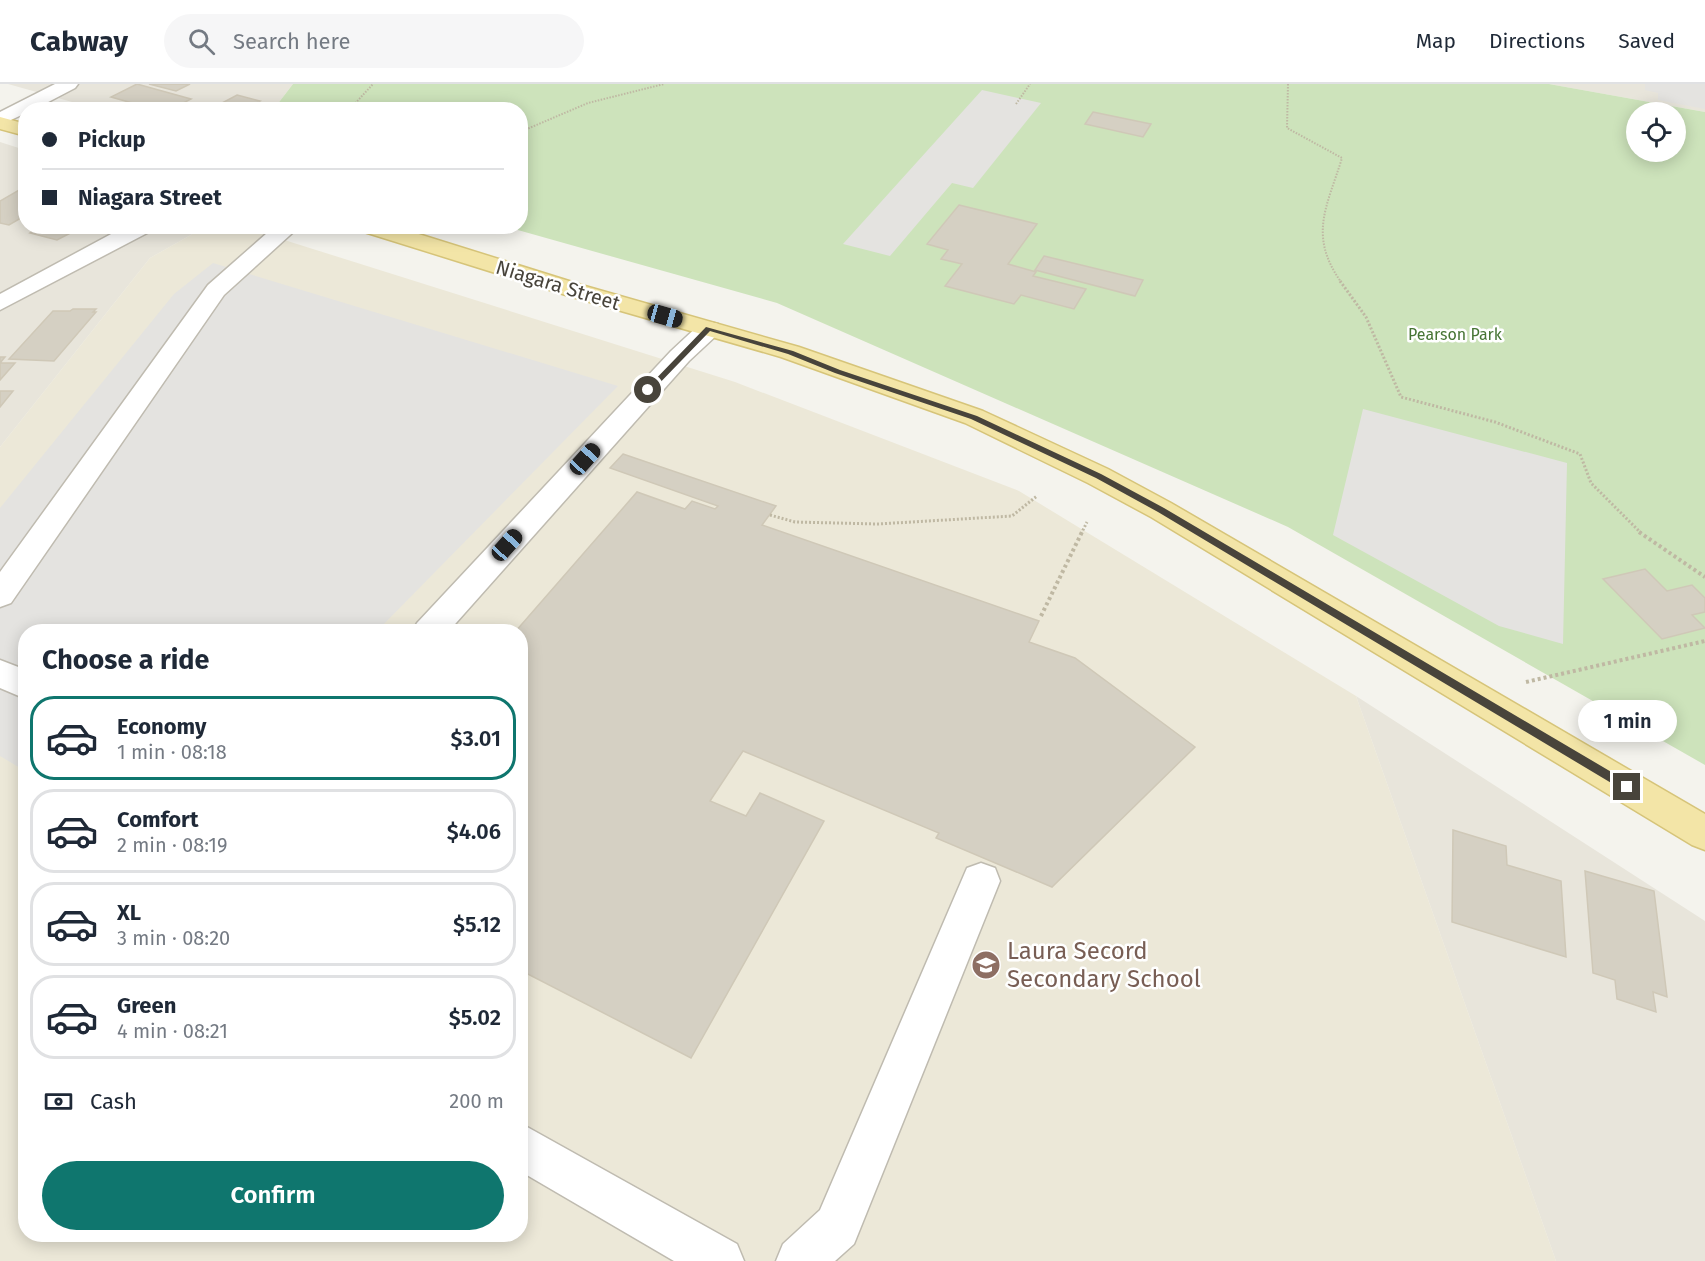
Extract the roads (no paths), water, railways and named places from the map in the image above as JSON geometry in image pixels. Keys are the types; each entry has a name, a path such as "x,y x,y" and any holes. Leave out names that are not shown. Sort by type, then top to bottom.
{"main road":[{"path":"0,121 18,127"},
{"name":"Niagara Street","path":"395,234 790,352 838,372 974,417 1098,476 1161,510 1705,833"}],"street":[{"path":"35,102 69,84"},
{"path":"0,121 18,111"},
{"path":"0,303 128,234"},
{"path":"0,595 216,290 280,234"},
{"path":"435,624 680,356 709,329"},
{"path":"0,673 18,682"},
{"path":"800,1261 837,1227 981,881"},
{"path":"528,1150 720,1261"}],"place":[{"name":"Laura Secord Secondary School","path":"986,965"}],"park label":[{"name":"Pearson Park","path":"1455,334"}]}
